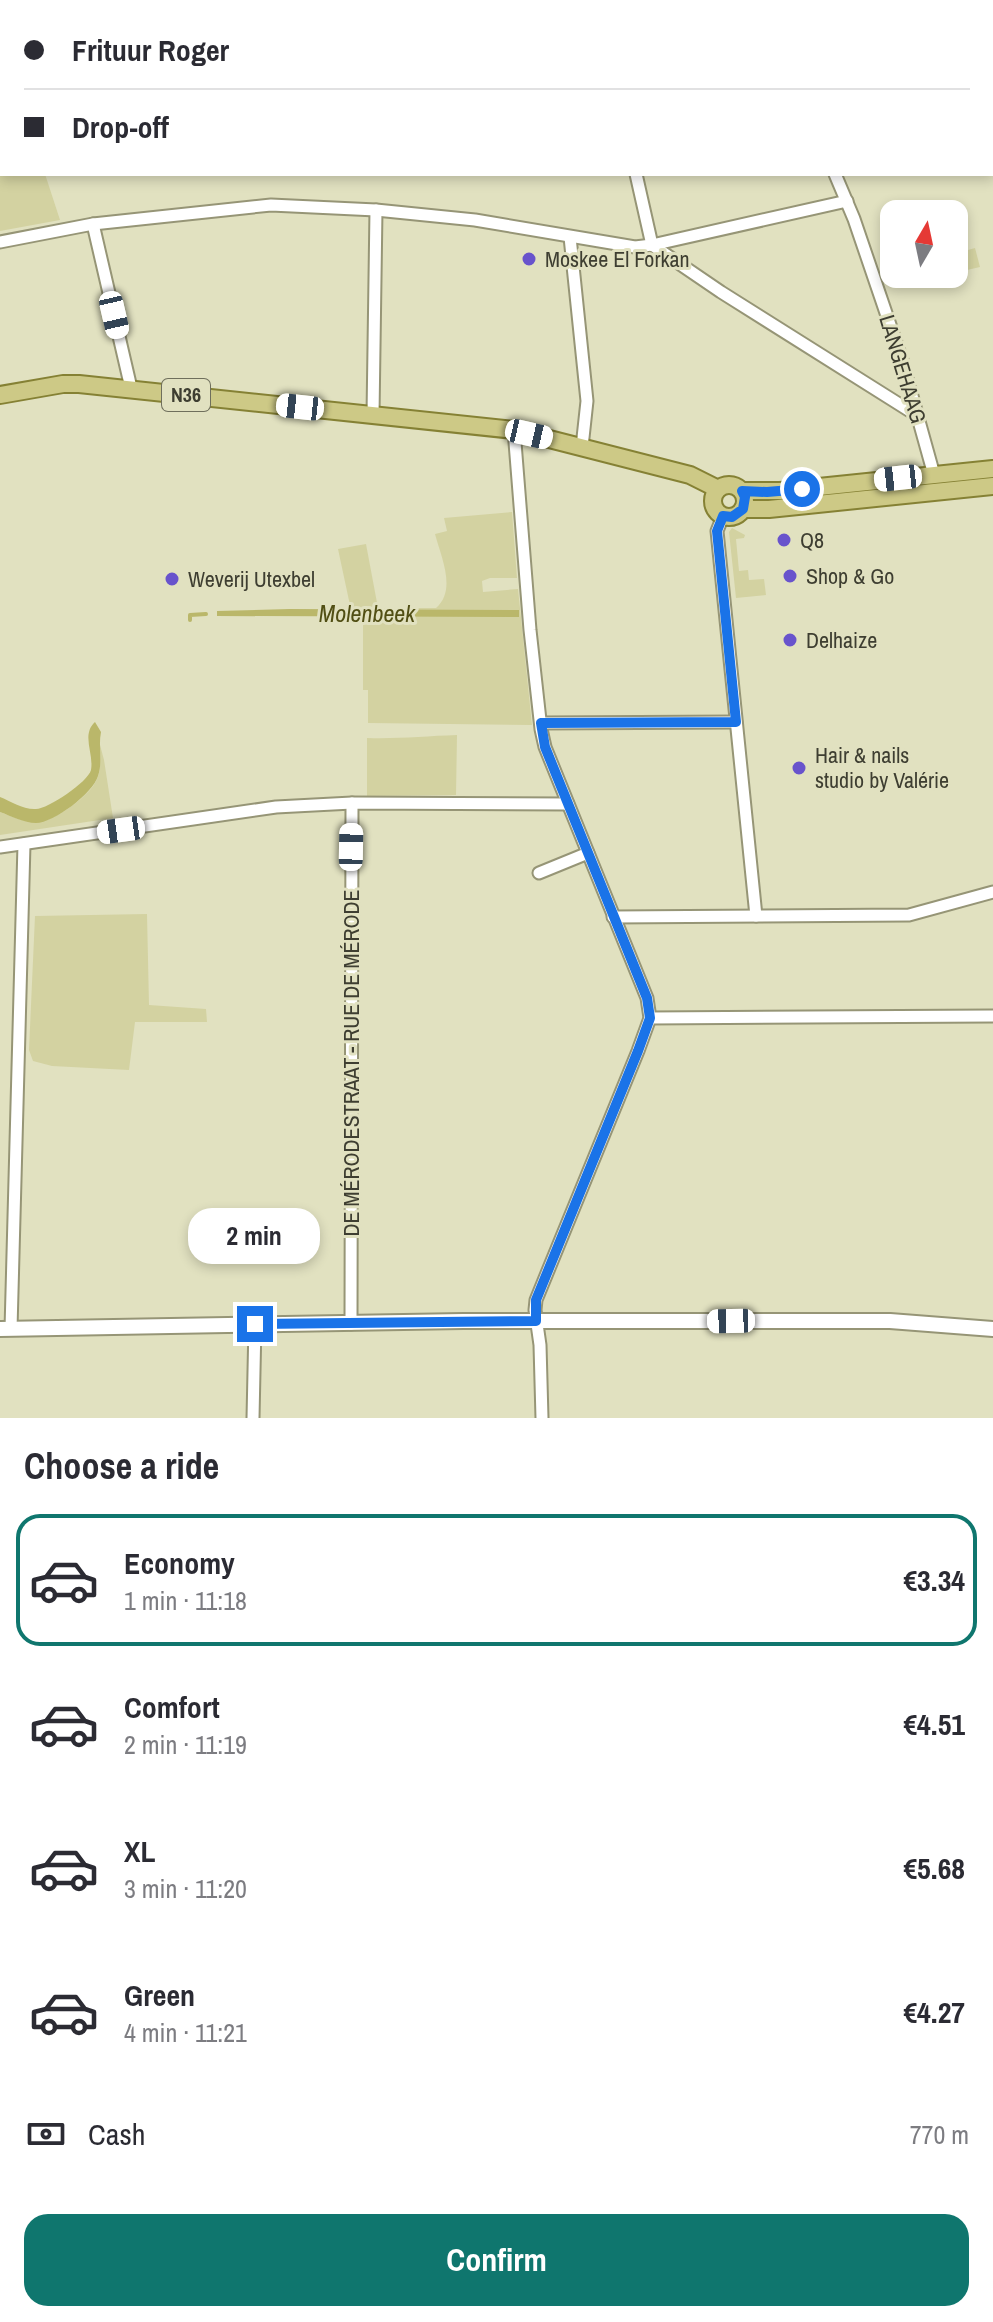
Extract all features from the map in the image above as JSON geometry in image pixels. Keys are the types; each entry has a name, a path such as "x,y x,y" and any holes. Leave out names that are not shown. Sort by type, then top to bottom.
{"main road":[{"name":"N36","path":"0,395 63,384 131,388 514,430 690,475 718,489 727,484 742,491 780,491 993,469"},
{"path":"718,489 712,504 718,513 732,517 743,509 993,486"},
{"path":"742,491 745,497 743,509"}],"street":[{"path":"636,176 652,245 733,300 918,416"},
{"name":"LANGEHAAG","path":"836,176 893,334 934,475"},
{"path":"0,242 93,224 271,205 376,210 486,222 635,247 847,201"},
{"path":"373,415 376,210"},
{"path":"93,224 131,388"},
{"path":"570,237 587,401 582,447"},
{"path":"514,430 530,630 545,747 647,998 650,1018 536,1300 542,1418"},
{"path":"723,516 717,531 756,916"},
{"path":"541,723 736,722"},
{"path":"0,847 276,807 352,803 568,804"},
{"name":"DE MÉRODESTRAAT - RUE DE MÉRODE","path":"351,1324 352,803"},
{"path":"24,844 5,1329 536,1321 890,1321 993,1329"},
{"path":"539,873 588,853"},
{"path":"613,917 909,915 993,892"},
{"path":"650,1018 993,1016"},
{"path":"253,1418 255,1324"}],"green space":[{"path":"0,176 46,176 60,220 0,231"},
{"path":"975,248 980,267 968,270 968,250"},
{"path":"512,512 517,578 482,581 483,592 518,589 532,725 368,723 368,690 363,690 363,609 351,610 338,549 366,544 378,608 436,608 446,592 446,573 435,534 447,531 444,518"},
{"path":"732,528 745,535 736,539 739,571 748,570 749,580 764,579 766,595 736,598 729,532"},
{"path":"457,735 456,795 367,796 367,738"},
{"path":"99,741 113,818 0,835 0,812 18,819 44,821 80,800 99,775"},
{"path":"147,914 149,1005 206,1009 207,1022 135,1022 129,1070 52,1066 33,1061 29,1050 35,916"}],"water":[{"path":"519,610 519,617 217,616 217,611"},
{"path":"95,722 101,732 99,771 89,791 62,813 44,822 22,821 0,812 0,797 22,807 42,808 83,781 91,770 88,738"}],"waterway":[{"name":"Molenbeek","path":"190,620 190,615 206,614"}],"place":[{"name":"Moskee El Forkan","path":"529,259"},
{"name":"Q8","path":"784,540"},
{"name":"Shop & Go","path":"790,576"},
{"name":"Weverij Utexbel","path":"172,579"},
{"name":"Delhaize","path":"790,640"},
{"name":"Hair & nails studio by Valérie","path":"799,768"}],"route":[{"path":"255,1324 536,1321 536,1300 650,1018 647,998 545,747 541,723 736,722 717,531 723,516 732,517 743,509 745,497 742,491 802,489"}]}
